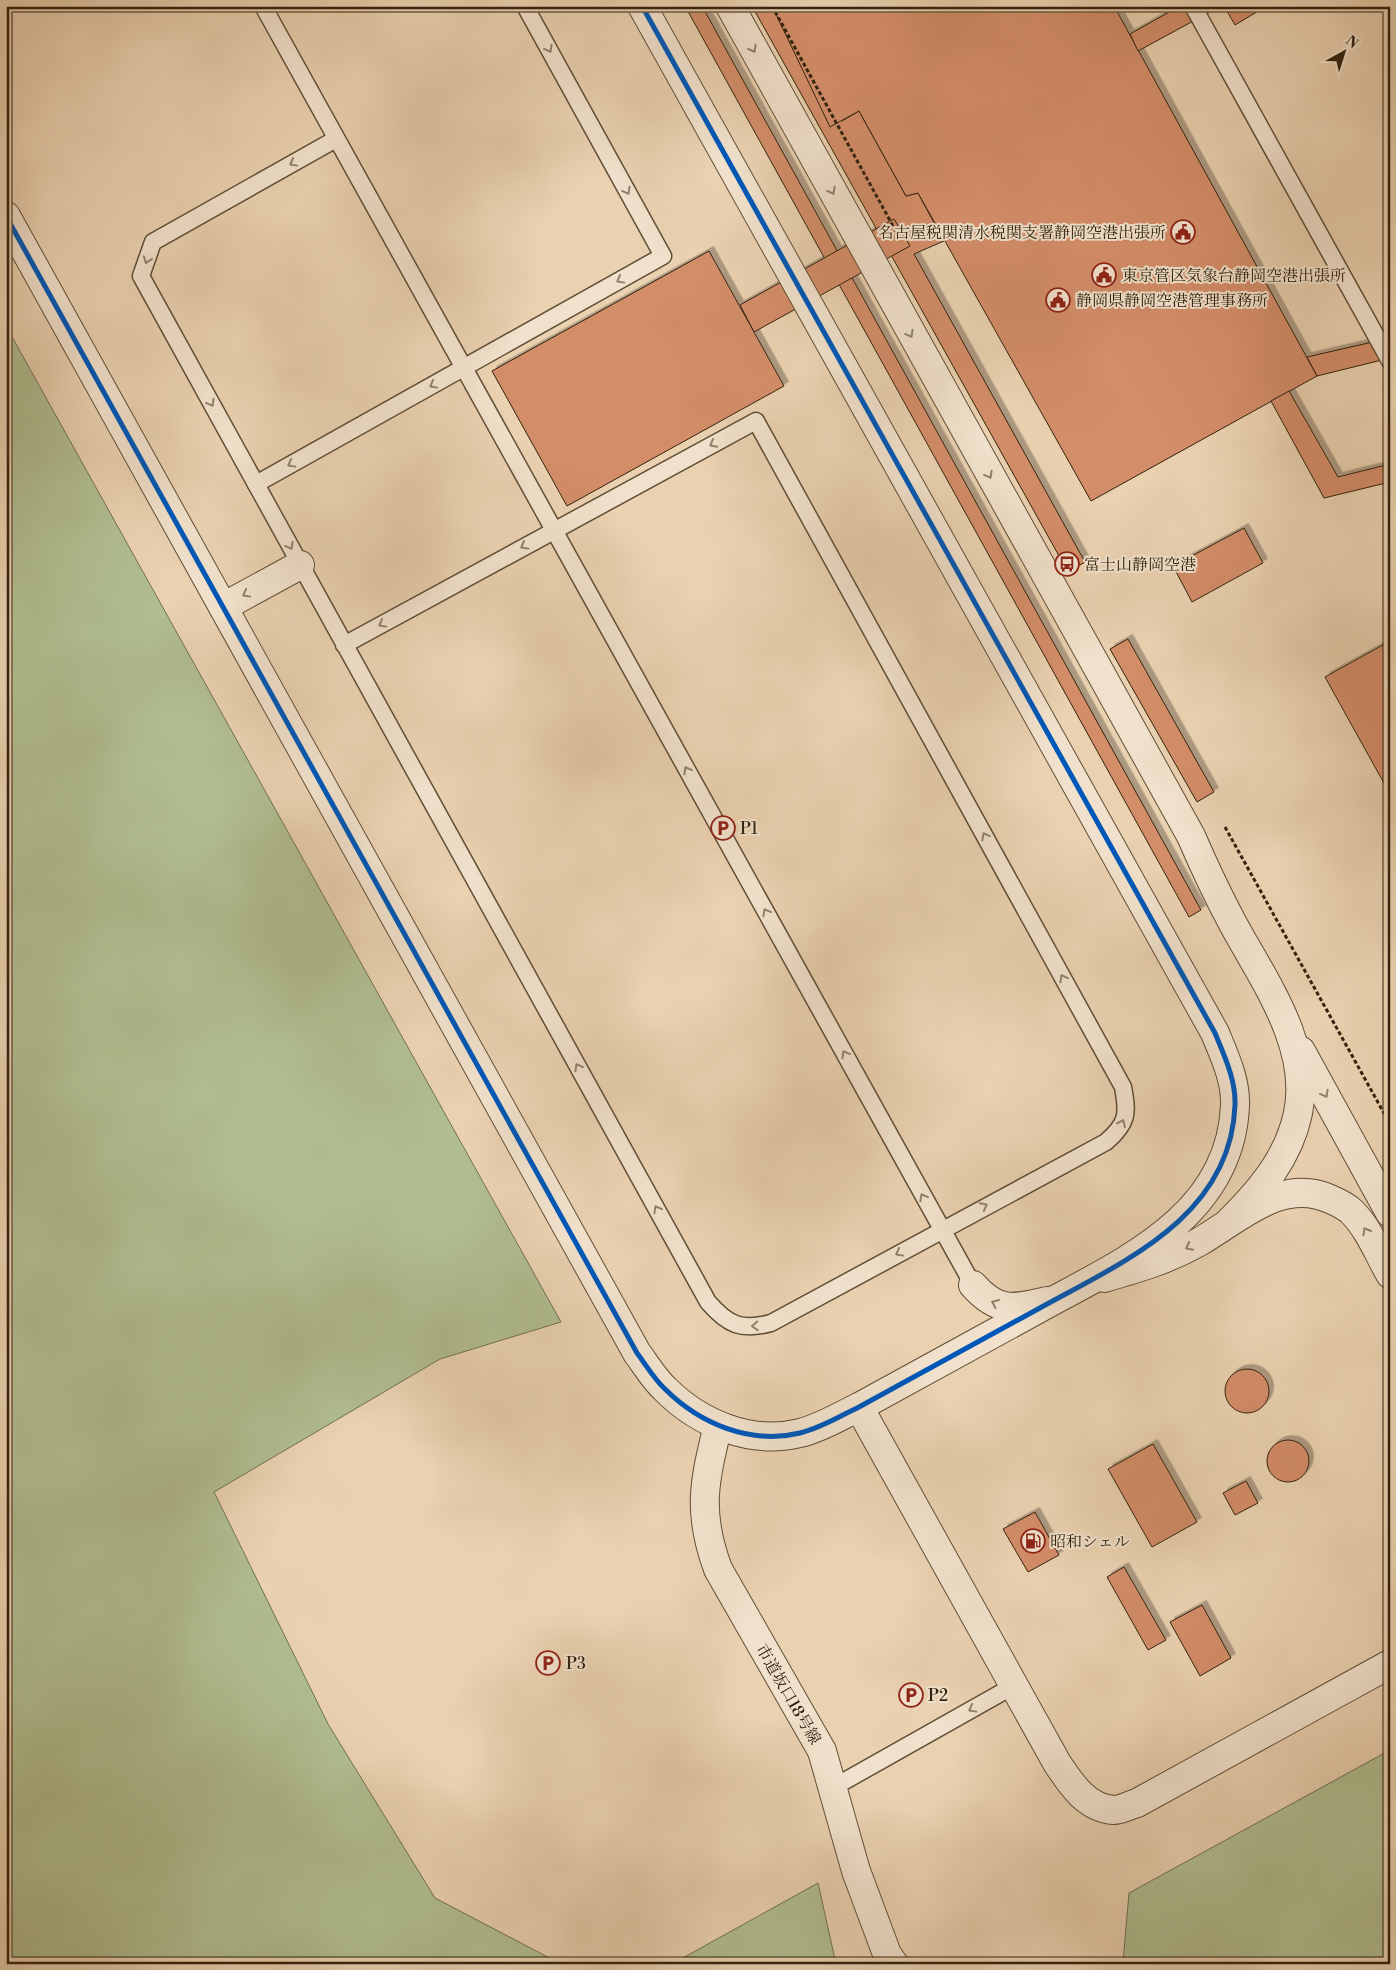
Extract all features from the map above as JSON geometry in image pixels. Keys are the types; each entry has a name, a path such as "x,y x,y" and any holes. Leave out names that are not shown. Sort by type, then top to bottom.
{"street":[{"path":"6,216 637,1353 664,1388 692,1411 718,1425 744,1435 772,1437 800,1433 829,1422 859,1407 1056,1299 1141,1251 1173,1228 1197,1204 1218,1172 1230,1139 1235,1104 1229,1068 1210,1024 642,6"},
{"path":"730,6 1191,836 1213,887 1390,1212"},
{"path":"223,607 300,565"},
{"path":"1230,1221 1254,1197 1275,1171 1289,1142 1298,1112 1300,1079 1293,1044 1277,1005"},
{"path":"1080,1285 1166,1260 1268,1200 1290,1193 1308,1192 1322,1196 1351,1211 1363,1225 1390,1274"},
{"path":"973,1285 984,1297 997,1305 1012,1308 1056,1299"},
{"path":"859,1407 1057,1763 1073,1787 1092,1803 1115,1810 1161,1792 1390,1664"},
{"name":"市道坂口18号線","path":"718,1425 704,1489 704,1515 708,1541 718,1569 822,1751 834,1787 856,1871 887,1954 894,1964"}],"lane":[{"path":"263,6 973,1285"},
{"path":"256,484 663,256 525,6"},
{"path":"1193,6 1390,361"},
{"path":"336,139 153,242 141,276 344,645 708,1302 722,1318 738,1326 755,1327 771,1323 1106,1142 1121,1129 1127,1110 1123,1087 756,421 344,645"},
{"path":"834,1787 1015,1685"}],"path":[{"path":"772,6 898,235"}],"green space":[{"path":"6,326 561,1322 440,1359 214,1492 328,1724 435,1898 561,1964 6,1964"},
{"path":"1390,1750 1390,1964 1120,1964 1123,1962 1129,1893"},
{"path":"818,1883 836,1964 673,1964 681,1959"}],"building":[{"path":"685,6 702,6 1201,910 1189,917"},
{"path":"752,6 778,6 842,121 859,111 906,196 918,193 944,241 914,254 1085,562 1068,572"},
{"path":"772,6 1114,6 1317,376 1091,501 918,193 906,196 859,111 830,127"},
{"path":"1180,6 1221,6 1138,51 1130,34"},
{"path":"1224,6 1258,6 1260,10 1235,25"},
{"path":"894,219 910,246 754,332 740,305"},
{"path":"709,251 784,386 567,506 492,371"},
{"path":"1390,338 1390,358 1317,376 1307,357"},
{"path":"1289,391 1338,477 1390,464 1390,482 1324,498 1271,401"},
{"path":"1244,528 1263,563 1192,602 1173,566"},
{"path":"1128,639 1214,792 1197,802 1110,649"},
{"path":"1390,641 1390,794 1325,677"},
{"path":"1247,1369 1259,1373 1265,1379 1269,1391 1265,1403 1259,1409 1247,1413 1235,1409 1229,1403 1225,1391 1229,1379 1235,1373"},
{"path":"1288,1440 1303,1446 1309,1461 1303,1476 1288,1482 1273,1476 1267,1461 1273,1446"},
{"path":"1153,1444 1197,1522 1152,1547 1108,1469"},
{"path":"1246,1481 1258,1503 1235,1515 1223,1493"},
{"path":"1035,1512 1059,1555 1028,1572 1003,1529"},
{"path":"1124,1567 1166,1640 1148,1650 1107,1577"},
{"path":"1202,1605 1231,1658 1200,1676 1170,1622"}],"cycle path":[{"path":"6,216 637,1353 665,1389 679,1401 694,1412 727,1429 763,1436 782,1436 808,1431 859,1407 1104,1273 1137,1253 1167,1231 1193,1206 1214,1178 1229,1144 1235,1105 1234,1086 1215,1033 642,6"}],"place":[{"name":"名古屋税関清水税関支署静岡空港出張所","path":"1183,232"},
{"name":"東京管区気象台静岡空港出張所","path":"1104,275"},
{"name":"静岡県静岡空港管理事務所","path":"1058,300"},
{"name":"富士山静岡空港","path":"1067,564"},
{"name":"P1","path":"723,828"},
{"name":"昭和シェル","path":"1033,1541"},
{"name":"P3","path":"548,1663"},
{"name":"P2","path":"911,1695"}]}
